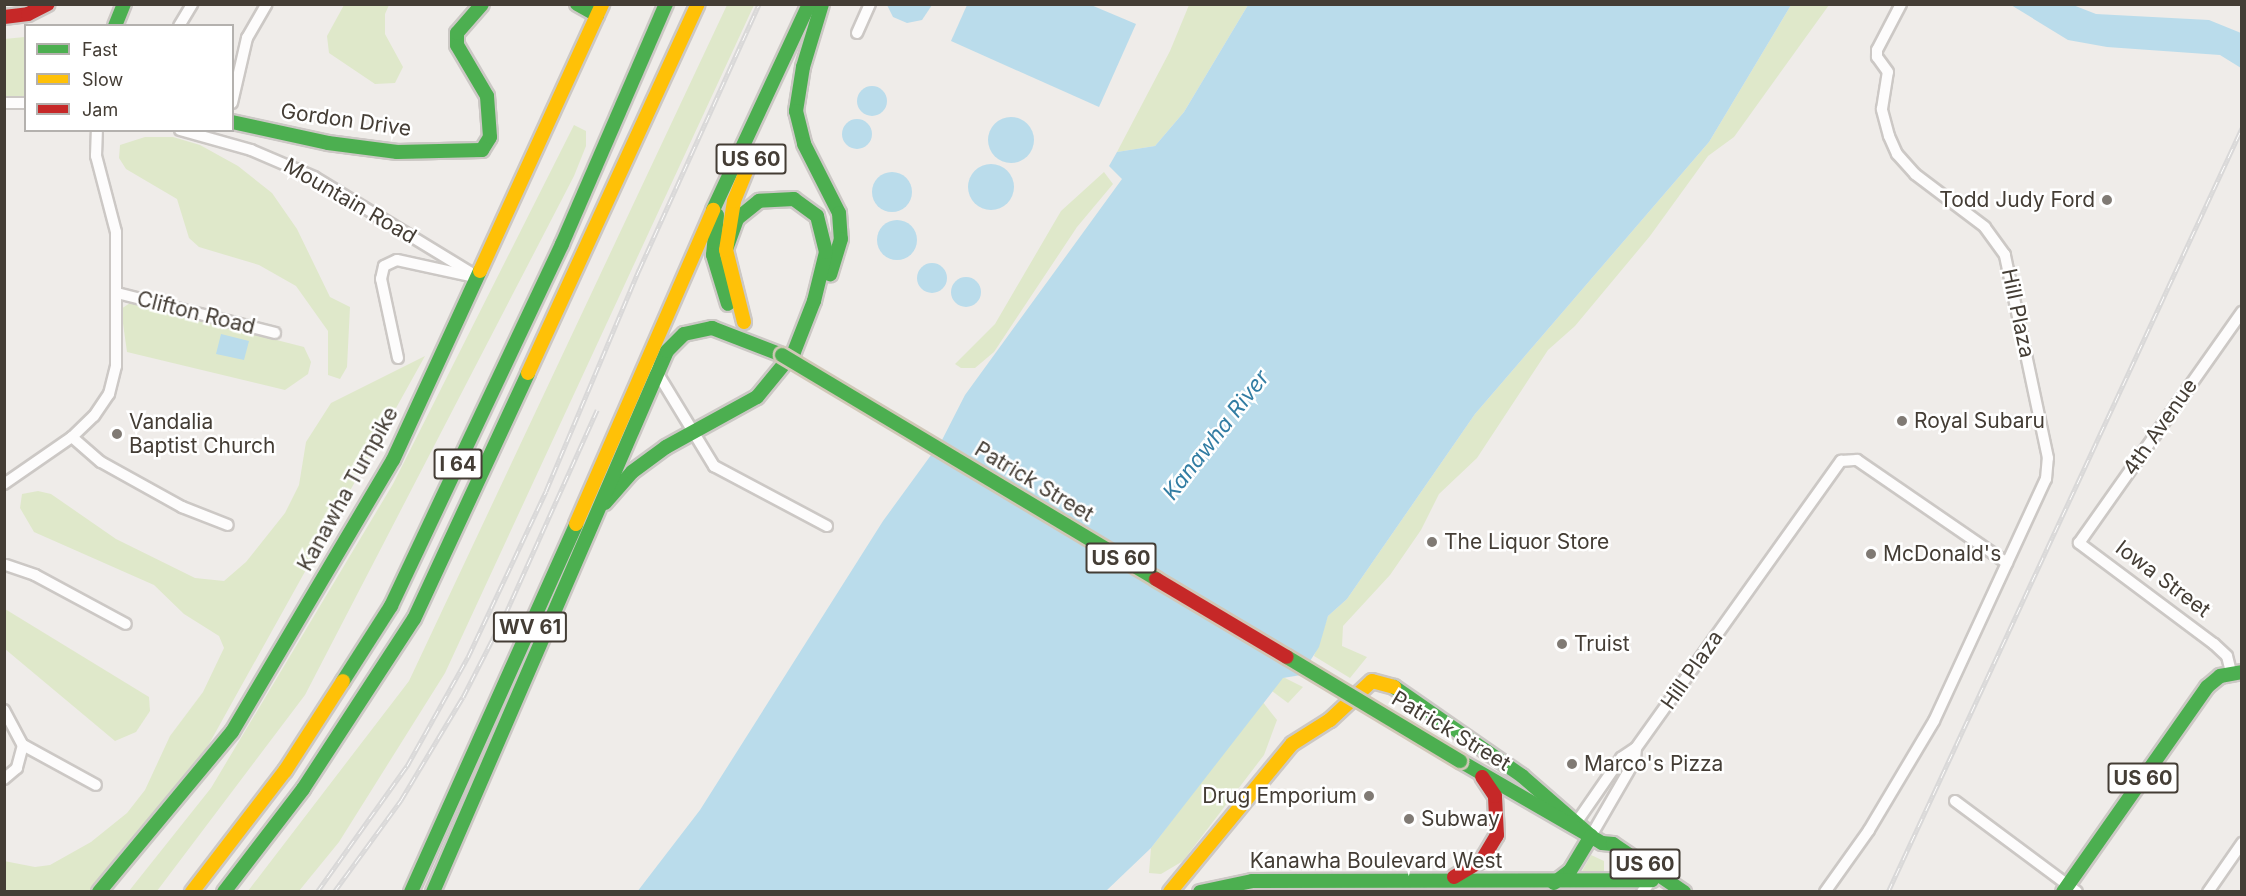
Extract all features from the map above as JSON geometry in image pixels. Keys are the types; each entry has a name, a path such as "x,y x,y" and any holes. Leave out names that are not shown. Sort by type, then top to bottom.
{"main road":[{"path":"4,17 28,14 48,4"},
{"path":"116,24 124,4"},
{"name":"Gordon Drive","path":"234,122 328,143 397,152 476,152 487,144 491,129 487,96 457,45 458,33 482,4"},
{"path":"577,4 600,10"},
{"name":"I 64","path":"192,891 285,771 391,606 562,244 666,4"},
{"name":"I 64","path":"224,891 303,789 414,619 698,4"},
{"name":"US 60","path":"732,173 809,4"},
{"path":"583,541 612,494 632,471 666,447 740,408 773,382 794,352 814,301 833,268 841,239 837,206 804,144 796,111 803,67 822,4"},
{"name":"US 60","path":"743,328 726,250 734,201 822,4"},
{"name":"Kanawha Turnpike","path":"99,891 232,732 393,460 600,10"},
{"path":"651,366 732,173"},
{"name":"Patrick Street","path":"732,173 717,217 713,255 730,308 743,328 782,355 1479,773 1575,825"},
{"path":"726,250 737,219 759,201 779,198 807,206 818,216 826,240 814,301"},
{"path":"651,366 672,345 692,331 712,328 743,328"},
{"name":"WV 61","path":"411,891 651,366"},
{"path":"615,447 666,447"},
{"name":"WV 61","path":"433,891 520,697 583,541 615,447"},
{"name":"US 60","path":"2069,889 2207,687 2236,672"},
{"path":"1170,891 1292,744 1330,720 1372,681 1390,684 1459,731 1522,776 1575,825 1597,840 1570,871 1554,883"},
{"path":"1448,879 1482,860 1497,835 1496,796 1479,773"},
{"name":"US 60","path":"1597,840 1607,852 1668,891"},
{"name":"US 60","path":"1597,840 1613,844 1684,891"},
{"path":"1196,862 1191,881 1200,891"},
{"name":"Kanawha Boulevard West","path":"1200,891 1252,881 1471,879 1554,883 1652,880"}],"street":[{"path":"180,24 192,4"},
{"path":"234,94 247,38 267,4"},
{"path":"857,33 870,4"},
{"name":"Hill Plaza","path":"1825,891 1869,830 1934,721 2046,479 2048,458 2005,255 1985,227 1915,174 1897,154 1889,136 1882,109 1888,72 1877,57 1877,50 1901,4"},
{"path":"4,103 24,103"},
{"path":"4,484 72,437 94,416 109,394 116,366 116,232 96,156 97,132"},
{"name":"Mountain Road","path":"187,132 251,150 314,177 478,277"},
{"path":"398,358 381,279 384,266 397,260 451,275 478,277"},
{"name":"Clifton Road","path":"117,293 275,333"},
{"name":"4th Avenue","path":"2079,543 2241,312"},
{"path":"651,366 707,457 722,473 827,526"},
{"path":"72,437 111,467 182,507 228,525"},
{"name":"Hill Plaza","path":"1575,825 1621,758 1636,748 1841,461 1857,460 2007,563"},
{"name":"Iowa Street","path":"2079,543 2214,644 2227,656 2236,672"},
{"path":"5,567 35,575 126,624"},
{"path":"4,710 23,745 96,785"},
{"path":"4,779 17,768 23,745"},
{"name":"Hill Plaza","path":"1597,840 1635,760 1636,748"},
{"path":"1955,801 2069,889"},
{"path":"2208,891 2241,843"},
{"path":"1462,891 1471,879"},
{"path":"1642,891 1652,880"}],"green space":[{"path":"344,5 389,5 385,14 385,34 403,67 395,83 375,84 329,53 327,36"},
{"path":"727,5 754,5 445,673 339,842 299,891 248,891 409,681"},
{"path":"1189,5 1248,5 1184,112 1155,146 1117,152 1170,51"},
{"path":"1791,5 1829,5 1734,137 1708,156 1650,236 1575,326 1548,350 1477,458 1439,494 1421,530 1390,575 1343,626 1342,646 1367,657 1350,678 1314,656 1328,616 1347,599 1475,414 1709,142"},
{"path":"24,37 24,98 5,98 4,39"},
{"path":"574,125 586,131 586,146 574,176 305,695 157,891 129,891 211,788 393,484"},
{"path":"145,137 173,137 200,145 238,166 272,193 297,229 330,297 350,307 347,367 340,379 328,375 328,331 296,286 259,265 199,247 189,238 177,199 126,169 119,158 120,145"},
{"path":"1104,172 1113,184 1077,227 994,352 975,368 961,368 955,364 995,324 1061,211"},
{"path":"130,303 304,347 311,362 308,374 285,390 127,352 121,309"},
{"path":"425,356 199,762 90,891 5,891 4,861 35,867 50,865 91,842 127,813 145,790 170,736 203,692 224,648 219,636 184,614 154,585 34,532 20,508 22,494 38,491 51,494 116,539 195,578 224,581 246,562 285,513 299,485 306,442 331,403"},
{"path":"5,609 149,697 150,711 136,732 115,741 5,649"},
{"path":"1283,677 1303,687 1288,703 1272,691"},
{"path":"1262,701 1277,720 1264,755 1183,861 1161,874 1149,873 1151,848"},
{"path":"1591,855 1604,861 1604,873 1581,873"}],"water":[{"path":"887,4 932,5 922,20 907,23 893,17"},
{"path":"967,5 1091,5 1136,24 1099,107 951,41"},
{"name":"Kanawha River","path":"1248,5 1791,5 1709,142 1475,414 1347,599 1328,616 1319,647 1301,675 1283,678 1151,848 1106,891 637,892 700,810 883,521 942,440 965,395 1122,179 1109,166 1117,152 1155,146 1184,112"},
{"path":"2011,5 2073,5 2096,14 2209,20 2241,33 2241,68 2220,55 2107,47 2068,40"},
{"path":"872,86 883,90 887,101 883,112 872,116 861,112 857,101 861,90"},
{"path":"1011,117 1027,124 1034,140 1027,156 1011,163 995,156 988,140 995,124"},
{"path":"857,119 868,123 872,134 868,145 857,149 846,145 842,134 846,123"},
{"path":"991,164 1007,171 1014,187 1007,203 991,210 975,203 968,187 975,171"},
{"path":"892,172 906,178 912,192 906,206 892,212 878,206 872,192 878,178"},
{"path":"897,220 911,226 917,240 911,254 897,260 883,254 877,240 883,226"},
{"path":"932,263 943,267 947,278 943,289 932,293 921,289 917,278 921,267"},
{"path":"966,277 977,281 981,292 977,303 966,307 955,303 951,292 955,281"},
{"path":"221,334 249,341 244,360 216,354"}],"railway":[{"path":"317,892 407,766 468,657 546,491 639,270 759,4"},
{"path":"1888,892 2242,128"},
{"path":"334,892 401,800 463,697 505,615 597,410"}],"traffic: fast":[{"path":"116,24 124,4"},
{"path":"234,122 328,143 397,152 482,150 490,137 487,96 457,45 457,33 482,4"},
{"path":"577,4 597,15"},
{"path":"343,681 391,606 562,244 666,4"},
{"path":"713,210 809,4"},
{"path":"822,4 803,67 796,111 804,144 839,213 841,239 830,274"},
{"path":"605,503 632,472 666,447 757,397 794,352 814,301 826,252 817,216 794,199 759,201 737,219 726,250"},
{"path":"717,215 713,255 728,304"},
{"path":"99,892 232,732 393,460 480,271"},
{"path":"433,892 667,351 684,334 712,328 782,355"},
{"path":"782,355 1156,579"},
{"path":"224,892 303,789 414,619 528,373"},
{"path":"411,892 576,524"},
{"path":"1287,657 1460,761"},
{"path":"2063,892 2207,687 2220,676 2242,672"},
{"path":"1394,687 1522,776 1591,836"},
{"path":"1460,761 1602,843 1613,844 1684,892"},
{"path":"1554,883 1570,871 1591,836"},
{"path":"1200,892 1252,881 1652,880"}],"traffic: slow":[{"path":"480,271 602,4"},
{"path":"528,373 698,4"},
{"path":"744,322 726,250 734,201 751,159"},
{"path":"576,524 713,210"},
{"path":"192,892 285,771 343,681"},
{"path":"1170,892 1292,744 1330,720 1372,681 1394,687"}],"traffic: jam":[{"path":"4,17 28,14 48,4"},
{"path":"1156,579 1287,657"},
{"path":"1454,877 1482,860 1497,835 1495,796 1482,777"}],"place":[{"name":"Todd Judy Ford","path":"2107,200"},
{"name":"Royal Subaru","path":"1902,421"},
{"name":"Vandalia Baptist Church","path":"117,434"},
{"name":"The Liquor Store","path":"1432,542"},
{"name":"McDonald's","path":"1871,554"},
{"name":"Truist","path":"1562,644"},
{"name":"Marco's Pizza","path":"1572,764"},
{"name":"Drug Emporium","path":"1369,796"},
{"name":"Subway","path":"1409,819"}]}
